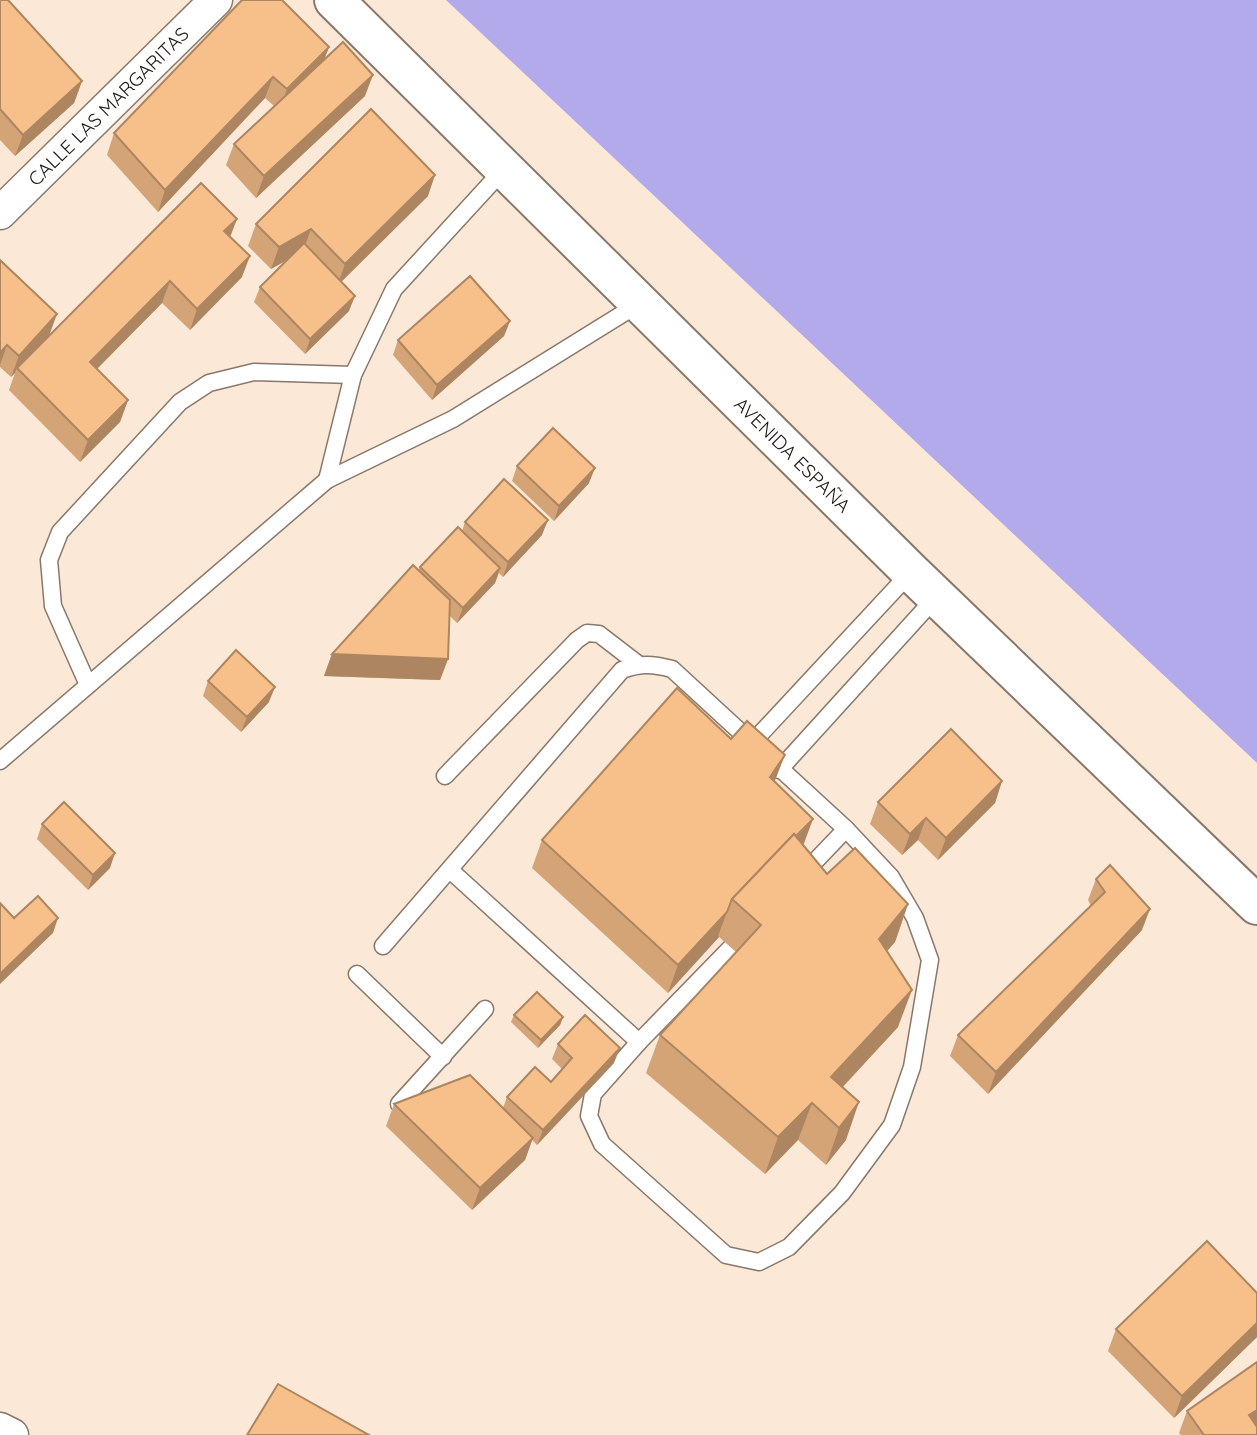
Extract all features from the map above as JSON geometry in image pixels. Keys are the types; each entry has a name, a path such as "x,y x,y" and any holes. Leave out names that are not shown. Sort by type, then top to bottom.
{"street":[{"name":"CALLE LAS MARGARITAS","path":"0,213 216,0"},
{"name":"AVENIDA ESPAÑA","path":"334,0 924,584 1257,905"},
{"path":"0,1430 12,1435"}],"lane":[{"path":"327,480 353,375 394,289 505,169"},
{"path":"0,761 327,480 453,419 640,303"},
{"path":"88,685 52,606 50,559 60,532 180,401 209,383 254,373 353,375"},
{"path":"751,744 924,584"},
{"path":"779,770 924,584"},
{"path":"445,776 577,640 587,633 599,634 638,664"},
{"path":"383,946 622,670 638,664 673,670 846,829 891,877 915,918 930,960 912,1067 892,1125 842,1193 789,1247 759,1262 726,1255 602,1144 589,1116 593,1094 639,1042 761,916"},
{"path":"789,887 846,829"},
{"path":"450,870 639,1042"},
{"path":"357,974 443,1057"},
{"path":"399,1104 485,1009"}],"shaded area":[{"path":"446,0 1257,0 1257,763"}],"building":[{"path":"0,0 8,0 82,81 23,135 0,109"},
{"path":"242,0 282,0 329,47 287,89 273,77 165,190 114,133"},
{"path":"343,42 373,75 264,176 234,144"},
{"path":"371,109 435,175 345,264 311,229 279,247 256,224"},
{"path":"201,183 237,219 224,231 250,256 197,309 170,281 90,362 128,400 88,440 17,368"},
{"path":"304,243 355,296 310,339 260,287"},
{"path":"0,260 57,314 19,356 7,345 0,353"},
{"path":"470,276 510,321 437,385 398,340"},
{"path":"553,428 595,468 559,506 517,466"},
{"path":"504,479 548,520 508,562 465,522"},
{"path":"458,527 500,568 463,608 420,567"},
{"path":"413,565 450,600 448,659 332,654"},
{"path":"236,650 275,687 247,717 208,681"},
{"path":"677,688 731,739 747,721 785,755 770,777 813,819 796,836 794,834 732,899 727,912 678,965 542,840"},
{"path":"951,729 1002,781 946,838 926,818 910,834 878,802"},
{"path":"64,802 115,853 93,875 42,824"},
{"path":"794,834 827,874 855,848 908,904 879,939 912,990 831,1077 859,1102 839,1128 812,1103 778,1137 660,1035 761,925 732,899"},
{"path":"1110,865 1150,909 996,1072 958,1035 1105,892 1096,879"},
{"path":"38,896 58,918 0,974 0,903 14,918"},
{"path":"537,992 563,1017 541,1040 514,1015"},
{"path":"585,1015 620,1048 543,1130 507,1097 535,1067 551,1082 572,1058 558,1044"},
{"path":"470,1075 533,1138 480,1188 394,1104"},
{"path":"1207,1241 1257,1293 1257,1323 1182,1396 1116,1329"},
{"path":"1257,1362 1257,1410 1249,1415 1257,1427 1257,1435 1204,1435 1187,1411"},
{"path":"278,1384 369,1435 247,1435"}]}
